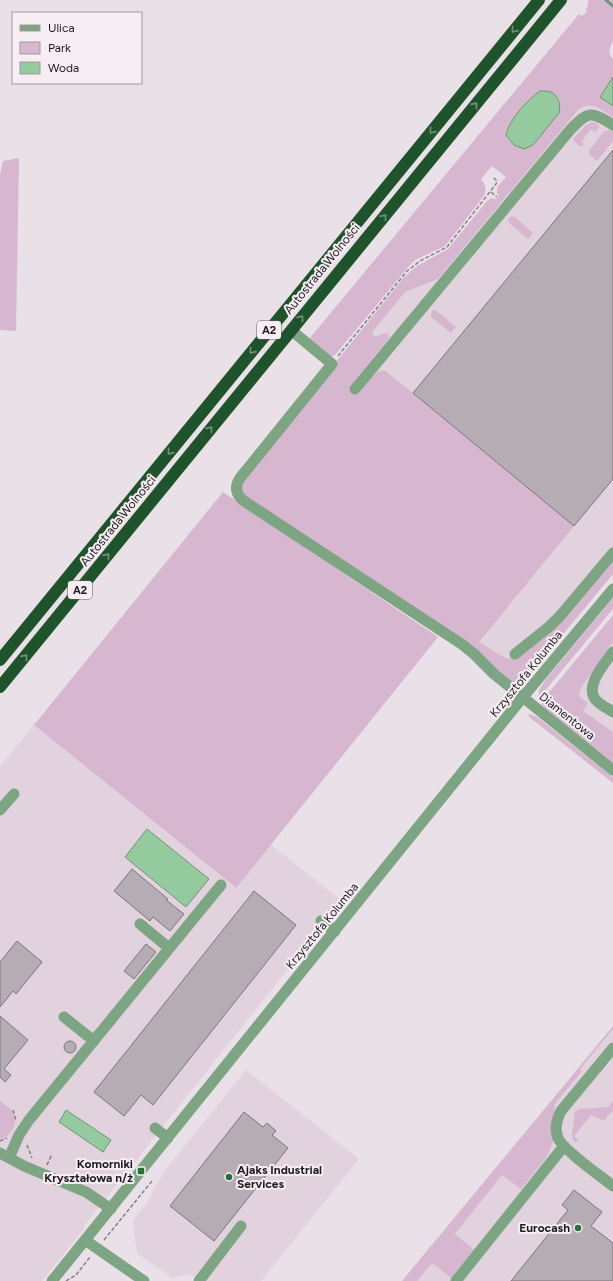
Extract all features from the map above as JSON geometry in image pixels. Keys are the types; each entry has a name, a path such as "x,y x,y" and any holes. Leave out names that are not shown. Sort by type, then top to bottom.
{"highway":[{"name":"Autostrada Wolności","path":"0,660 539,0"},
{"name":"Autostrada Wolności","path":"0,687 561,0"}],"street":[{"path":"355,389 570,130 580,120 594,114 613,125"},
{"path":"291,330 332,364"},
{"name":"Diamentowa","path":"332,364 240,478 236,486 238,495 244,501 463,645 494,674 613,770"},
{"path":"514,654 550,626 560,616 613,553"},
{"name":"Krzysztofa Kolumba","path":"52,1281 523,698 613,589"},
{"path":"613,652 596,677 592,690 595,698 613,712"},
{"path":"0,810 14,794"},
{"path":"111,1209 86,1192 40,1173 4,1155 25,1125 221,885"},
{"path":"321,921 334,932"},
{"path":"140,924 169,948"},
{"path":"64,1017 94,1041"},
{"path":"613,1048 561,1111 556,1124 558,1137 564,1146 613,1186"},
{"path":"155,1128 168,1138"},
{"path":"456,1281 564,1146"},
{"path":"199,1281 241,1226"},
{"path":"85,1240 144,1281"}],"path":[{"path":"332,364 407,271 420,261 447,247 497,183 496,179 492,176"},
{"path":"491,192 497,197"},
{"path":"0,1141 10,1137"},
{"path":"27,1142 28,1151 34,1160"},
{"path":"66,1281 76,1275 152,1181"}],"shaded area":[{"path":"602,52 613,59 613,569 511,670 246,497 416,274 448,263 515,180"},
{"path":"613,615 613,748 558,703"},
{"path":"34,725 235,888 270,844 342,901 42,1281 0,1281 0,766"},
{"path":"613,1026 613,1281 402,1281 547,1107"},
{"path":"246,1070 359,1159 261,1281 200,1281 190,1274 172,1278 137,1253 133,1220 153,1195 151,1194 167,1168"}],"green space":[{"path":"588,0 613,0 613,41 610,48 610,55 613,59 613,117 595,106 582,107 577,111 438,279 405,292 372,332 374,337 386,333 389,335 389,338 350,386 359,393 375,374 383,371 387,372 574,526 479,642 505,658 516,659 613,559 613,574 526,679 514,684 242,497 240,482 404,277 417,266 448,249 487,201 492,198 496,199 499,196 497,193 497,188 506,177 492,166 481,179 485,188 483,197 445,246 415,260 335,355 330,357 309,339 579,14 582,16 587,11 585,9 588,6"},
{"path":"592,122 597,123 599,127 595,132 591,129 581,142 584,144 579,146 574,141 574,138 586,125"},
{"path":"609,130 613,131 613,141 597,161 589,154 589,151 603,132"},
{"path":"19,158 16,331 0,330 0,175 3,161"},
{"path":"511,216 515,217 533,233 528,239 509,223 508,219"},
{"path":"433,310 437,311 456,327 451,333 431,317"},
{"path":"223,492 438,637 236,888 34,725"},
{"path":"613,598 613,609 539,698 539,690 546,679"},
{"path":"613,615 613,642 581,688 579,694 581,698 588,703 583,711 613,732 613,763 552,714 543,706 541,702"},
{"path":"530,714 537,717 613,777 613,783 528,716"},
{"path":"613,1026 613,1029 580,1069 582,1071 555,1104 553,1142 545,1159 521,1189 502,1175 455,1234 474,1250 451,1278 432,1263 417,1281 402,1281"},
{"path":"0,1101 12,1111 15,1120 11,1132 0,1139"},
{"path":"613,1101 613,1110 604,1121 591,1115 574,1136 579,1141 576,1142 573,1140 572,1134 575,1112 579,1109 608,1107"}],"water":[{"path":"613,77 613,106 600,97"},
{"path":"540,91 551,92 556,96 560,107 559,113 533,145 524,149 514,145 506,135 511,123 519,111"},
{"path":"147,829 209,879 186,907 125,857"},
{"path":"66,1110 111,1140 103,1152 59,1122"}],"building":[{"path":"613,150 613,479 574,526 413,393"},
{"path":"132,869 184,914 170,931 153,917 150,921 114,891"},
{"path":"254,891 296,925 153,1105 141,1095 124,1116 94,1092"},
{"path":"17,941 42,962 16,994 13,991 0,1007 0,962"},
{"path":"146,944 156,952 134,979 124,971"},
{"path":"0,1016 28,1040 4,1069 11,1075 5,1082 0,1077"},
{"path":"68,1041 72,1041 76,1047 72,1053 68,1053 64,1049 64,1045"},
{"name":"Ajaks Industrial Services","path":"244,1112 263,1127 267,1123 276,1131 272,1135 288,1148 214,1241 170,1206"},
{"path":"574,1190 602,1212 591,1226 613,1243 613,1281 511,1281 568,1210 562,1205"}],"waterway":[{"path":"606,0 613,6"}],"place":[{"name":"Komorniki Kryształowa n/ż","path":"141,1171"},
{"name":"Ajaks Industrial Services","path":"229,1177"},
{"name":"Eurocash","path":"578,1228"}]}
